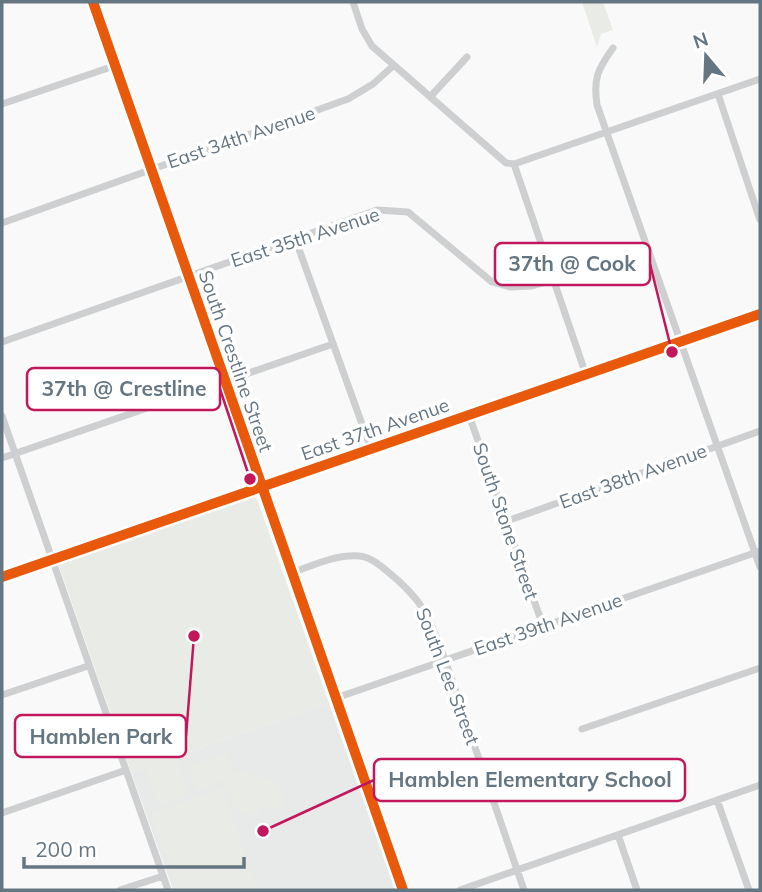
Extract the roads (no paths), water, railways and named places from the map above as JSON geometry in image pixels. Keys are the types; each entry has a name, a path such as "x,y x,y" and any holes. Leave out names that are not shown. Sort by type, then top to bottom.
{"street":[{"name":"South Crestline Street","path":"93,2 403,890"},
{"path":"352,2 372,47 506,163 514,164 760,79"},
{"path":"613,48 599,67 594,86 597,105 716,446 758,552 760,567"},
{"path":"430,97 467,57"},
{"path":"2,104 114,66"},
{"name":"East 34th Avenue","path":"2,223 348,99 373,84 393,66"},
{"path":"718,94 760,220"},
{"path":"514,164 586,374"},
{"name":"East 35th Avenue","path":"2,342 377,209 408,212 492,282 510,287 531,286 553,280"},
{"path":"295,238 371,449"},
{"name":"East 37th Avenue","path":"2,577 760,314"},
{"path":"2,458 333,344"},
{"name":"South Stone Street","path":"469,415 543,626"},
{"path":"2,416 168,890"},
{"name":"East 38th Avenue","path":"507,521 760,431"},
{"name":"East 39th Avenue","path":"336,698 758,552"},
{"name":"South Lee Street","path":"291,573 341,557 362,555 380,565 418,600 432,624 524,890"},
{"path":"2,695 88,666"},
{"path":"582,729 760,668"},
{"path":"2,813 126,770"},
{"path":"460,890 760,785"},
{"path":"718,800 749,890"},
{"path":"618,835 637,890"},
{"path":"121,890 163,876"}],"place":[{"name":"37th @ Cook","path":"672,352"},
{"name":"37th @ Crestline","path":"250,479"},
{"name":"Hamblen Park","path":"194,636"},
{"name":"Hamblen Elementary School","path":"263,831"}]}
